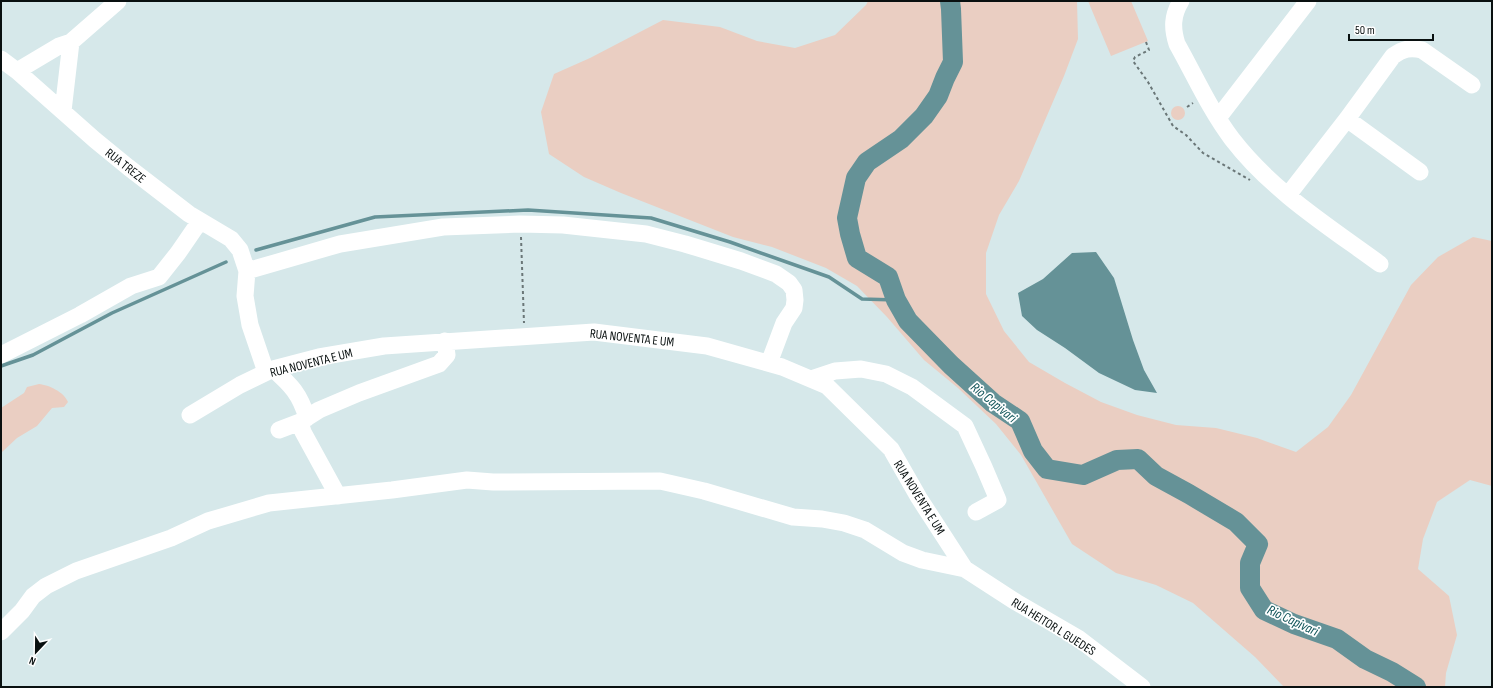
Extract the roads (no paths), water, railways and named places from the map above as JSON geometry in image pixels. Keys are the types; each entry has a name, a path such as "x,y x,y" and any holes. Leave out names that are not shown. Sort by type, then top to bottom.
{"street":[{"path":"17,71 58,46 71,42 118,1"},
{"path":"1181,1 1174,15 1172,24 1173,33 1177,44 1218,118 1232,138 1266,177 1380,264"},
{"path":"1218,118 1308,1"},
{"path":"63,111 71,42"},
{"path":"1288,195 1347,119 1393,56 1402,50 1413,48 1422,50 1472,85"},
{"name":"RUA TREZE","path":"1,59 17,71 128,167 189,214 231,239 240,250 247,270"},
{"path":"1347,119 1420,172"},
{"path":"1,355 80,315 131,286 159,277 200,221"},
{"path":"338,496 303,432 304,408 294,389 270,371 250,325 245,296 247,270 340,244 443,227 520,224 563,225 646,234 741,261 776,274 789,283 794,290 794,308 784,323 769,363"},
{"name":"RUA NOVENTA E UM","path":"190,414 240,385 270,371 319,357 384,346 594,332 707,346 782,367 827,386 891,449 918,498 965,569"},
{"path":"279,430 303,420 319,410 359,393 439,364 447,355 446,341"},
{"path":"811,379 835,371 861,369 886,374 912,387 965,426 998,500 976,512"},
{"path":"1,632 22,611 33,596 46,586 76,571 171,538 208,520 269,503 467,480 493,482 660,481 792,517 822,519 844,523 866,530 903,553 922,560 965,569"},
{"name":"RUA HEITOR L GUEDES","path":"965,569 1016,602 1078,638 1142,687"}],"water":[{"path":"1096,252 1114,278 1144,370 1157,393 1135,390 1099,373 1037,330 1022,316 1018,293 1043,279 1072,253"}],"waterway":[{"name":"Rio Capivari","path":"950,1 953,62 938,96 924,116 901,139 867,162 856,178 847,218 857,258 888,277 896,300 908,321 951,365 993,403 1020,421 1033,451 1047,469 1083,475 1117,460 1138,459 1156,476 1236,522 1258,544 1250,563 1250,588 1264,610 1294,624 1337,639 1365,659 1392,672 1416,687"},
{"path":"256,250 375,217 528,210 651,218 730,242 829,277 862,299 896,300"},
{"path":"1,366 33,355 112,313 226,262"}]}
